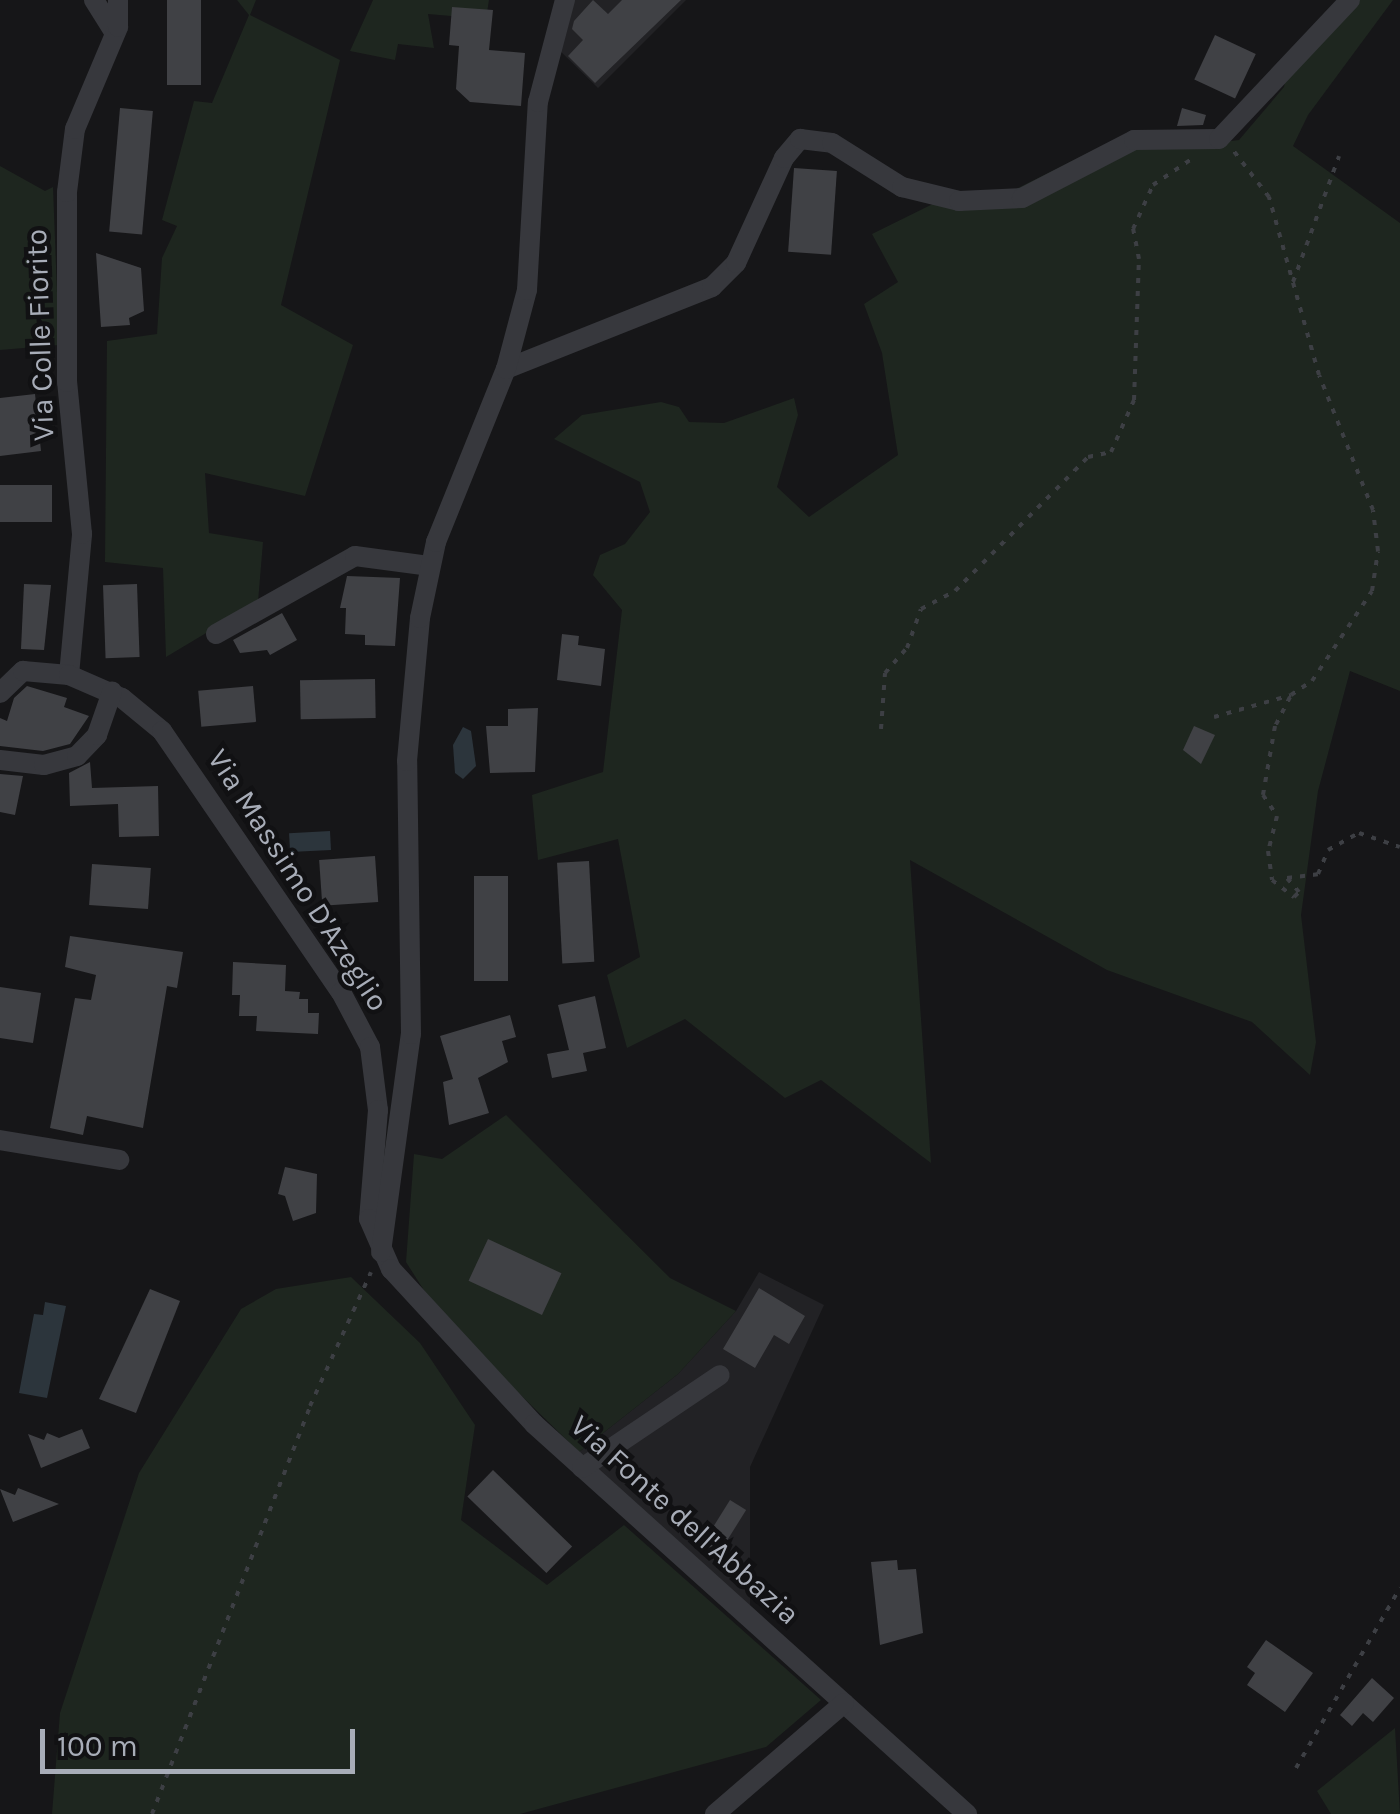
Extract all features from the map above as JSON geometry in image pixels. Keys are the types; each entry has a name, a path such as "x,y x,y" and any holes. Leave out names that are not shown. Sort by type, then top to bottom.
{"street":[{"path":"94,0 115,33"},
{"name":"Via Colle Fiorito","path":"70,675 82,534 67,382 69,159 81,109 115,33 118,0"},
{"path":"380,1254 411,1034 408,734 430,566 460,475 506,369 533,254 541,78 565,0"},
{"path":"506,369 712,286 736,264 784,158 800,139 832,143 902,187 959,201 1022,198 1134,140 1219,139 1350,0"},
{"path":"216,634 355,556 430,566"},
{"name":"Via Massimo D'Azeglio","path":"0,693 23,671 70,675 112,692 168,738 365,1035 376,1076 368,1208 380,1254"},
{"path":"0,760 44,765 77,756 97,735 112,692"},
{"path":"0,1140 119,1160"},
{"name":"Via Fonte dell'Abbazia","path":"380,1254 469,1359 582,1468 967,1814"},
{"path":"582,1468 720,1374"},
{"path":"715,1814 844,1702"}],"path":[{"path":"880,728 885,673 907,648 921,609 955,591 1088,457 1111,452 1134,400 1139,259 1133,229 1152,185 1219,139 1248,163 1269,197 1346,452 1373,510 1378,552 1372,592 1312,681 1291,695 1214,717"},
{"path":"1294,282 1339,156"},
{"path":"1291,695 1275,726 1263,794 1277,816 1268,852 1272,880 1294,897 1298,892 1287,878 1318,874 1328,850 1359,833 1400,847"},
{"path":"152,1814 310,1406 380,1254"},
{"path":"1296,1768 1400,1588"}],"shaded area":[{"path":"237,0 256,0 250,15 340,60 281,305 353,345 305,496 205,473 209,533 263,542 258,602 166,657 163,568 105,562 107,341 157,334 162,258 177,226 162,220 194,101 212,103 249,15"},
{"path":"373,0 489,0 486,19 428,14 434,48 398,44 395,60 350,51"},
{"path":"570,0 686,0 598,88 554,45"},
{"path":"1338,0 1393,0 1308,115 1293,146 1400,223 1400,691 1350,671 1318,791 1301,915 1316,1042 1310,1075 1252,1022 1107,970 910,860 931,1163 821,1080 785,1098 685,1019 627,1048 607,975 640,957 618,839 538,860 532,795 603,772 622,610 593,575 600,555 625,544 650,512 640,482 554,439 582,415 661,402 679,407 689,422 724,423 794,398 798,415 777,487 809,517 898,455 882,353 864,304 898,282 872,234 957,192 1016,189 1128,133 1194,146 1239,140 1284,87 1291,52"},
{"path":"0,166 45,191 53,187 59,345 0,350"},
{"path":"463,727 471,731 476,766 463,779 455,773 453,745"},
{"path":"330,831 331,850 290,852 289,833"},
{"path":"506,1115 670,1278 736,1311 678,1374 579,1452 441,1317 406,1262 414,1154 442,1159"},
{"path":"759,1272 824,1305 750,1467 750,1608 579,1452 678,1374 736,1311"},
{"path":"351,1277 420,1343 475,1425 461,1520 547,1585 624,1525 821,1700 766,1747 520,1814 52,1814 60,1713 139,1473 241,1309 276,1289"},
{"path":"45,1302 66,1306 47,1398 19,1393 34,1314 43,1315"},
{"path":"1395,1728 1400,1814 1331,1814 1317,1791"}],"building":[{"path":"167,0 201,0 201,85 167,85"},
{"path":"593,0 608,14 622,0 681,0 595,83 568,56 583,40 572,29 574,21"},
{"path":"452,7 493,10 489,50 525,53 521,106 470,102 456,89 459,46 449,45"},
{"path":"1215,35 1256,54 1235,98 1194,79"},
{"path":"120,108 153,111 142,234 109,232"},
{"path":"1182,108 1206,115 1203,125 1177,126"},
{"path":"794,168 837,171 831,255 788,252"},
{"path":"96,253 141,268 144,311 129,318 130,325 101,327"},
{"path":"35,394 41,451 0,456 0,398"},
{"path":"0,485 52,485 52,522 0,522"},
{"path":"347,576 400,578 395,646 365,645 365,635 345,634 346,608 340,608"},
{"path":"24,584 51,585 44,650 21,649"},
{"path":"137,584 140,657 106,658 103,585"},
{"path":"282,613 297,640 270,655 267,650 240,653 233,640"},
{"path":"562,634 579,636 578,645 605,649 601,686 557,680"},
{"path":"375,679 376,718 301,719 300,680"},
{"path":"27,686 67,698 64,707 89,716 70,744 43,751 0,746 0,718 7,721 14,698"},
{"path":"253,686 256,722 201,727 198,691"},
{"path":"538,708 535,772 490,773 486,726 508,726 508,709"},
{"path":"1194,726 1215,735 1201,764 1183,750"},
{"path":"90,762 92,788 158,786 159,836 119,837 118,804 70,806 69,773"},
{"path":"0,774 23,776 15,815 0,812"},
{"path":"375,856 378,902 322,906 319,860"},
{"path":"589,861 594,962 562,964 557,863"},
{"path":"92,864 151,868 148,909 89,905"},
{"path":"474,876 508,876 508,981 474,981"},
{"path":"70,936 183,952 177,988 167,986 143,1128 87,1116 83,1135 50,1128 75,998 91,1000 96,975 65,967"},
{"path":"233,962 286,965 285,991 300,992 299,999 308,999 308,1013 319,1013 318,1034 256,1031 257,1016 239,1016 240,995 232,995"},
{"path":"0,987 41,993 33,1043 0,1038"},
{"path":"595,996 606,1048 583,1053 587,1071 552,1078 547,1054 569,1050 558,1005"},
{"path":"510,1015 516,1037 502,1041 508,1062 478,1078 489,1113 449,1125 443,1082 453,1079 440,1036"},
{"path":"285,1167 317,1174 316,1213 293,1221 285,1196 278,1194"},
{"path":"488,1239 561,1273 542,1315 469,1281"},
{"path":"759,1288 805,1316 789,1344 774,1335 755,1368 723,1349"},
{"path":"150,1289 180,1301 136,1413 99,1399"},
{"path":"82,1429 90,1448 41,1468 28,1434 44,1440 47,1433 59,1438"},
{"path":"493,1470 572,1546 546,1573 467,1497"},
{"path":"18,1488 59,1504 13,1522 0,1489 15,1495"},
{"path":"730,1500 746,1510 719,1553 703,1543"},
{"path":"897,1560 898,1570 916,1569 923,1633 880,1645 871,1562"},
{"path":"1266,1640 1313,1673 1285,1712 1247,1685 1255,1673 1247,1667"},
{"path":"1372,1678 1394,1698 1373,1722 1363,1713 1352,1726 1340,1715"}]}
